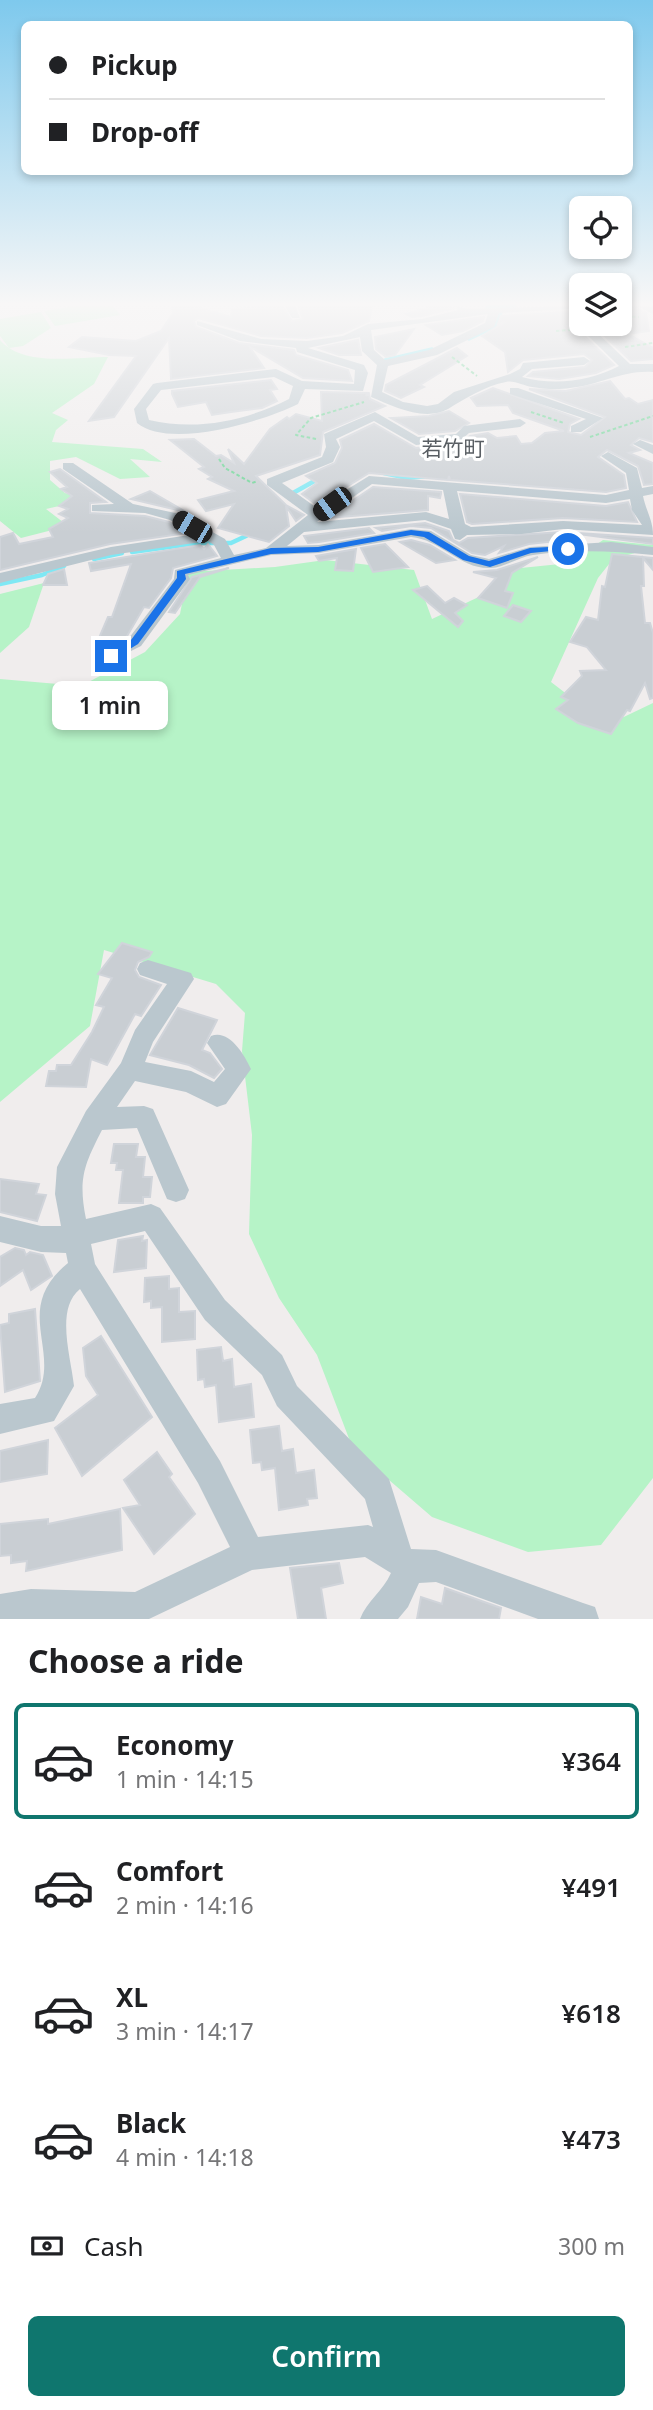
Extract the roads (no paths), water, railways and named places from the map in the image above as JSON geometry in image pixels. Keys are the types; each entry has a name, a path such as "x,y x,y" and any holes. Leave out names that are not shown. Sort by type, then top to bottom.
{"street":[{"path":"203,382 157,387 140,409 143,423 191,429 261,418 294,401 300,386"},
{"path":"292,382 300,386 359,388 360,382"},
{"path":"378,382 375,394 415,409 442,407 458,395 495,382"},
{"path":"522,382 569,385 586,382"},
{"path":"486,383 597,418 576,429"},
{"path":"317,515 272,482 328,459 332,444 329,437 375,416 416,441 460,437 464,430 520,423"},
{"path":"607,456 632,471 639,510 653,531"},
{"path":"68,466 130,509"},
{"path":"271,551 362,482 369,480 606,499 653,489"},
{"path":"449,486 466,558"},
{"path":"97,508 156,511 175,517 220,542 230,560"},
{"path":"302,528 426,516 458,528 522,530 563,525 653,531"},
{"path":"111,656 135,642 182,579 180,573 271,551 318,549 411,533 431,537 466,558 490,564 530,551 611,546 653,551"},
{"path":"0,578 111,551 208,537"},
{"path":"148,969 183,979 143,1037 130,1069 95,1119 70,1167 68,1194 83,1269 209,1472 250,1554"},
{"path":"130,1069 191,1082 217,1096 239,1069 219,1043"},
{"path":"95,1119 144,1116 176,1190"},
{"path":"0,1229 41,1239 77,1237 151,1217 215,1310 272,1365 287,1396 378,1490 404,1564 397,1596 376,1619"},
{"path":"0,1419 44,1411 60,1386 52,1310 62,1286 83,1269"},
{"path":"0,1609 31,1605 136,1608 250,1554 368,1541 404,1564 436,1566 583,1619"}],"waterway":[{"path":"384,473 407,478 429,476"},
{"path":"293,493 318,479"},
{"path":"132,552 198,543 231,543 246,536 249,529"},
{"path":"94,559 122,553"},
{"path":"0,584 42,575 64,566"}],"district":[{"name":"若竹町","path":"453,448"}]}
